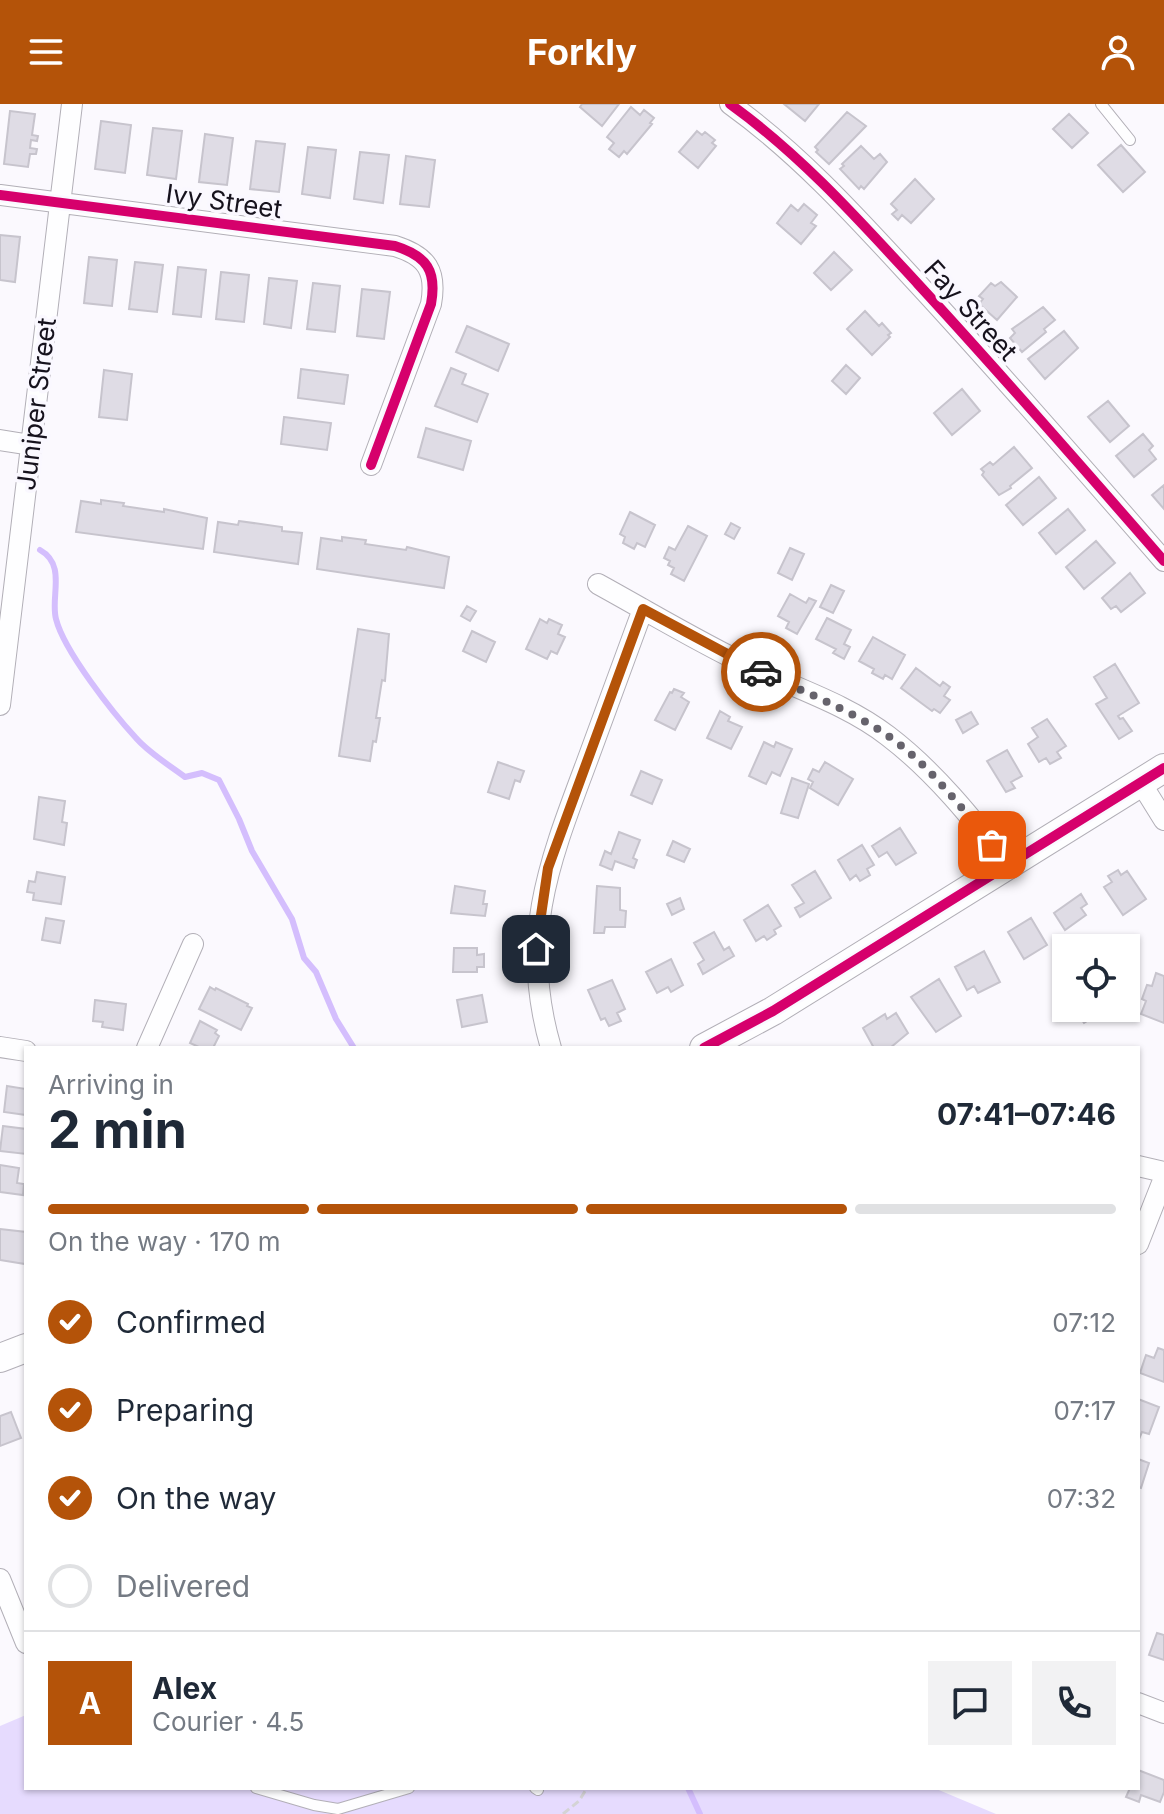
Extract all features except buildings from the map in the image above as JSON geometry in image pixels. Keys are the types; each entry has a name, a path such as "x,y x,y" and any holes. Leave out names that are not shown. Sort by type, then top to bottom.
{"main road":[{"path":"708,1046 773,1011 1152,776"},
{"path":"0,1358 24,1347"}],"street":[{"name":"Juniper Street","path":"0,705 72,104"},
{"name":"Fay Street","path":"730,104 804,165 847,207 994,367 1164,561"},
{"name":"Ivy Street","path":"0,195 395,246 411,251 424,261 431,273 434,289 371,465"},
{"path":"0,440 31,445"},
{"path":"598,584 749,666 843,709 886,734 956,801 1008,865"},
{"path":"550,1046 542,1015 536,969 548,868 643,609"},
{"path":"1152,776 1164,820"},
{"path":"148,1046 193,944"},
{"path":"0,1047 24,1051"},
{"path":"1140,1166 1164,1172"},
{"path":"1140,1239 1164,1178"},
{"path":"0,1342 24,1346"},
{"path":"0,1579 24,1638"},
{"path":"1140,1704 1164,1713"}],"lane":[{"path":"1101,104 1130,140"},
{"path":"263,1790 338,1809 402,1790"}],"path":[{"path":"563,1814 579,1801 586,1790"}],"shaded area":[{"path":"24,1716 24,1790 939,1790 996,1814 0,1814 0,1726"}],"waterway":[{"path":"40,550 53,564 56,619 61,632 103,698 141,743 185,777 202,773 219,780 252,851 292,919 304,958 316,972 336,1019 353,1046"},
{"path":"689,1790 700,1814"}],"cycle path":[{"path":"730,104 805,166 851,212 1164,561"},
{"path":"0,195 395,246 422,260 431,274 431,304 371,465"},
{"path":"708,1046 773,1011 1164,768"}],"way so far":[{"path":"761,672 817,696 886,734 956,801 992,845"}],"route":[{"path":"536,949 548,868 643,609 761,672"}]}
